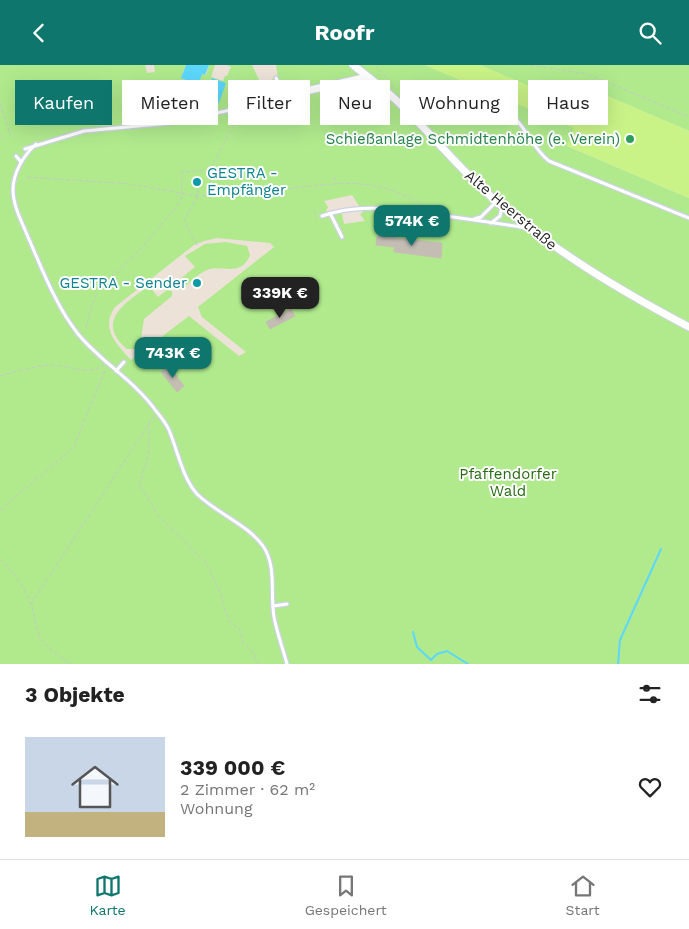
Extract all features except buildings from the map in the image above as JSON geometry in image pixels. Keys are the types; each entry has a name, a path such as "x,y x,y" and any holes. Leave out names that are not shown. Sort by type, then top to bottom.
{"street":[{"name":"Alte Heerstraße","path":"353,65 397,101 499,204 531,229 584,268 689,327"},
{"path":"310,90 368,77"}],"lane":[{"path":"312,81 314,89"},
{"path":"424,129 427,108 436,96 454,92 484,101 507,110 522,127 536,149 549,161 689,218"},
{"path":"25,149 36,144 84,131 147,125"},
{"path":"36,144 20,162 13,192 18,213 35,251 72,325 107,363 145,397 168,428 188,481 197,494 251,534 264,547 272,577 276,625 288,664"},
{"path":"16,156 20,162"},
{"path":"473,220 481,217 499,204"},
{"path":"491,223 500,216 499,204"},
{"path":"322,215 360,208 473,220 531,229"},
{"path":"330,213 342,237"},
{"path":"116,371 124,361"},
{"path":"273,606 287,604"}],"path":[{"path":"375,65 391,83 398,98 397,101"},
{"path":"530,65 588,74 689,117"},
{"path":"0,103 11,137"},
{"path":"211,196 210,170 234,125"},
{"path":"0,135 3,140"},
{"path":"86,328 91,307 99,289 141,249 181,201 182,172 210,170"},
{"path":"27,177 131,184 211,196 257,193"},
{"path":"334,177 337,184"},
{"path":"262,192 344,183 365,183 388,188 421,204 432,215"},
{"path":"197,245 184,221 198,195 199,185"},
{"path":"314,211 317,218"},
{"path":"0,376 50,365 97,370 107,363"},
{"path":"0,510 73,448 107,363"},
{"path":"31,604 157,412"},
{"path":"149,424 149,451 139,487 153,505 157,515 205,561 219,589 224,609 230,622 240,630 243,642 254,655 258,664"},
{"path":"0,559 18,579 31,604 42,639 62,658 72,664"}],"green space":[{"name":"Pfaffendorfer Wald","path":"0,65 145,65 147,73 155,72 154,65 186,65 181,78 206,75 209,65 215,65 211,77 223,81 231,67 227,65 252,65 259,80 228,80 228,125 310,125 310,80 271,80 278,77 276,65 425,65 461,80 400,80 400,125 518,125 518,104 528,108 528,125 568,125 575,128 567,146 689,198 689,664 0,664","holes":["352,195 363,212 360,214 365,221 344,224 341,210 328,214 326,211 328,207 324,201","217,238 270,243 274,247 198,307 202,317 246,352 239,356 189,316 131,360 115,342 109,322 115,307 194,245"]},
{"name":"Schießanlage Schmidtenhöhe (e. Verein)","path":"425,65 480,65 515,80 460,80"},
{"path":"480,65 689,65 689,131 608,96 608,80 528,80 528,86"},
{"name":"Schießanlage Schmidtenhöhe (e. Verein)","path":"518,81 528,86 528,109 518,104"},
{"name":"Schießanlage Schmidtenhöhe (e. Verein)","path":"608,96 689,131 689,198 567,146 574,128 567,125 608,125"},
{"path":"226,242 247,246 250,255 246,262 236,268 207,270 181,290 174,288 174,284 195,267 185,256 205,244"},
{"path":"149,286 158,297 167,290 172,291 172,296 144,319 140,345 134,349 127,349 118,339 114,330 114,321 117,313 123,306"}],"water":[{"path":"186,65 209,65 205,75 202,74 200,80 181,78"},
{"path":"218,80 226,83 218,103"}],"waterway":[{"path":"618,664 620,640 661,549"},
{"path":"413,632 417,647 431,660 437,654 447,651 468,664"}],"place":[{"name":"Schießanlage Schmidtenhöhe (e. Verein)","path":"630,139"},
{"name":"GESTRA - Empfänger","path":"197,182"},
{"name":"GESTRA - Sender","path":"197,283"}]}
